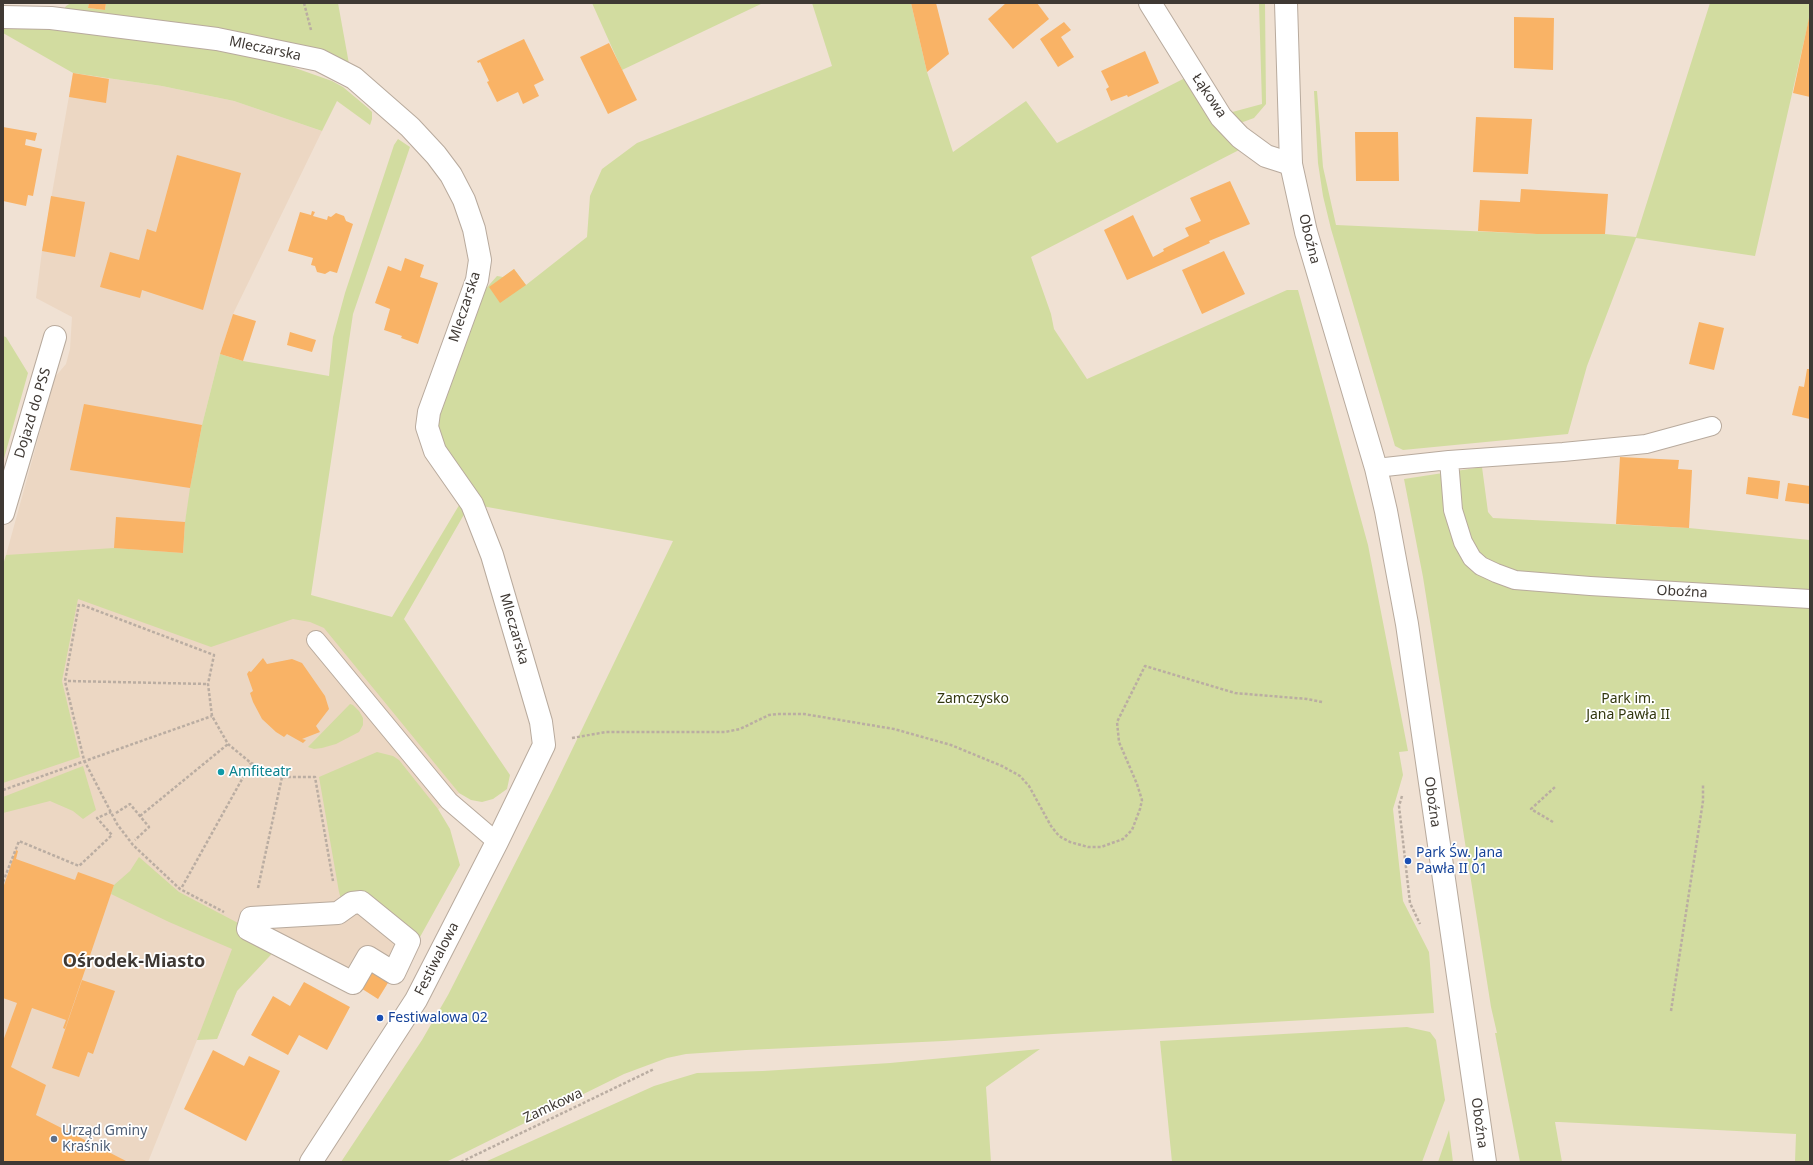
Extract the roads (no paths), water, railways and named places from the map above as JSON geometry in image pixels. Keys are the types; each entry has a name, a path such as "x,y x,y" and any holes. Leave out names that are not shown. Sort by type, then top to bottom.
{"street":[{"name":"Łąkowa","path":"1150,3 1222,117 1240,137 1266,156 1291,164"},
{"name":"Oboźna","path":"1286,3 1291,164 1306,232 1376,468 1407,624 1485,1162"},
{"name":"Mleczarska","path":"3,17 51,18 217,39 319,60 354,78 410,127 436,155 451,175 464,200 474,229 480,260 476,280 429,412 427,427 435,451 472,504 492,555 541,722 544,745"},
{"name":"Dojazd do PSS","path":"3,513 55,336"},
{"name":"Festiwalowa","path":"311,1162 416,1000 497,842 544,745"},
{"path":"361,902 409,941 394,973 368,957 353,983 248,929 251,920 338,913 352,903 361,902"}],"lane":[{"path":"1376,468 1449,460 1563,452 1646,444 1712,426"},
{"name":"Oboźna","path":"1449,460 1453,510 1463,542 1472,558 1481,566 1496,574 1515,580 1582,586 1810,599"},
{"path":"316,640 449,801 497,842"}],"place":[{"name":"Amfiteatr","path":"221,772"},
{"name":"Park Św. Jana Pawła II 01","path":"1408,861"},
{"name":"Festiwalowa 02","path":"380,1018"},
{"name":"Urząd Gminy Kraśnik","path":"54,1139"}],"district":[{"name":"Ośrodek-Miasto","path":"134,962"}],"park label":[{"name":"Zamczysko","path":"973,699"},
{"name":"Park im. Jana Pawła II","path":"1628,708"}]}
